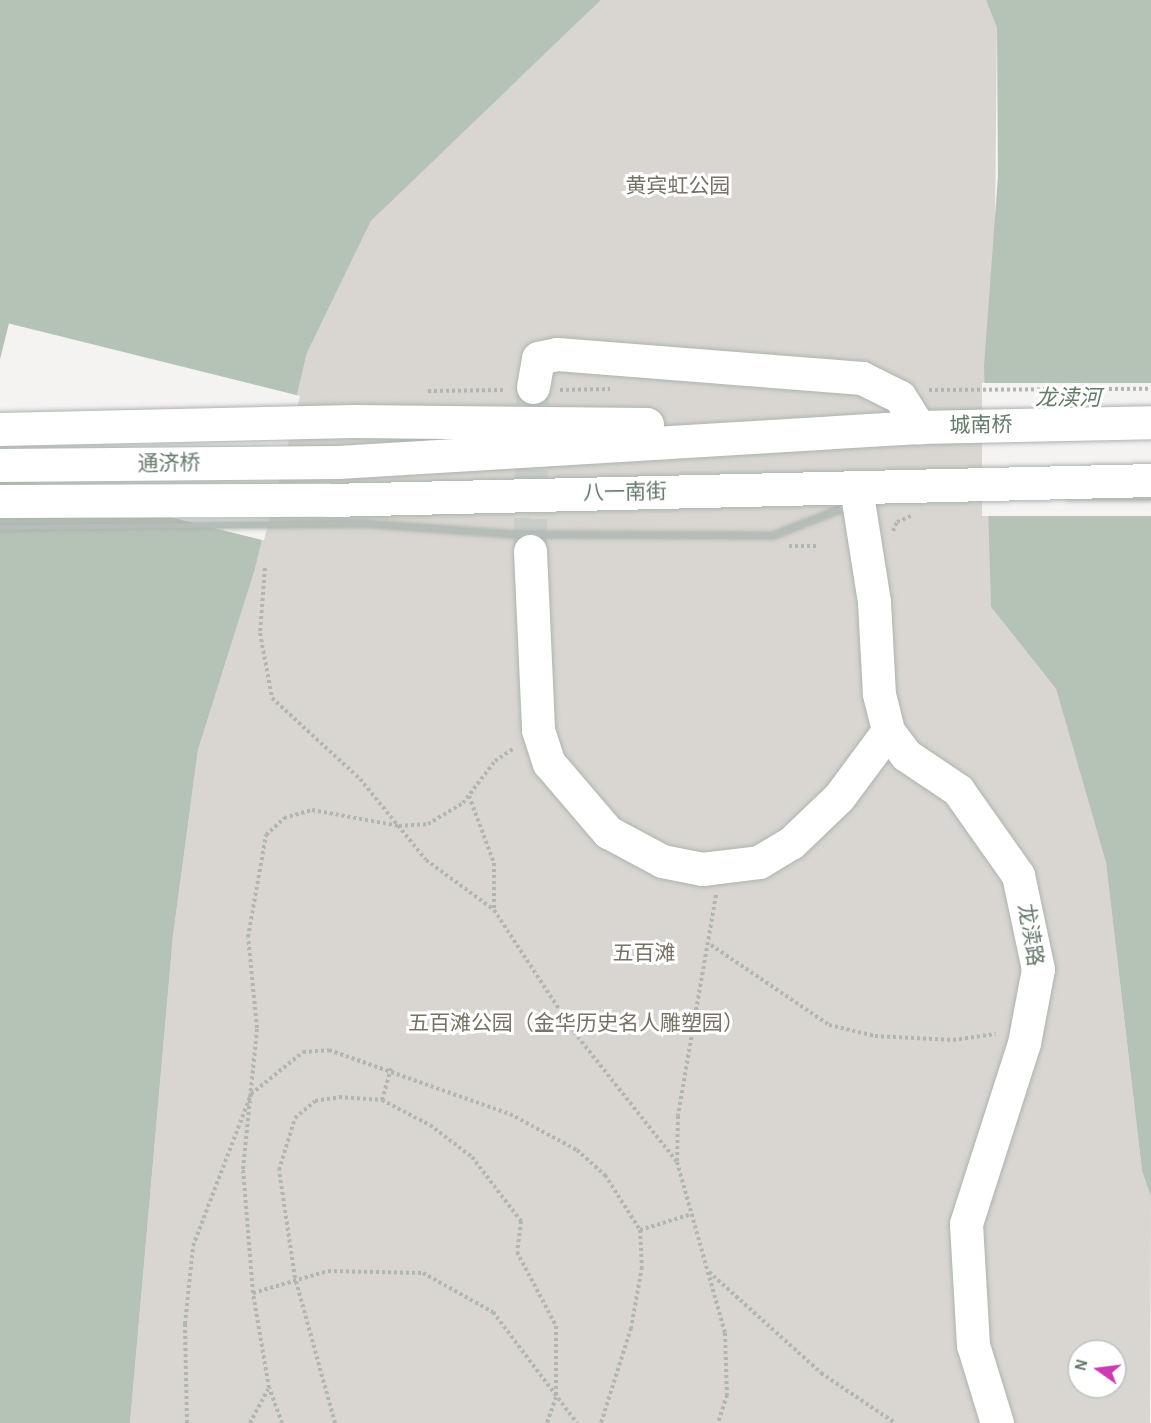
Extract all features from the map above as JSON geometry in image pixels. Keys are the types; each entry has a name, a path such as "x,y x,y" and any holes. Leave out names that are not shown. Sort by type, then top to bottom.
{"main road":[{"path":"0,429 353,421 669,424 841,433 919,427 900,397 862,378 557,354 538,358 532,387"},
{"name":"城南桥","path":"919,427 1151,422"},
{"name":"通济桥","path":"0,465 338,462 841,433"},
{"path":"921,499 1151,480"},
{"name":"八一南街","path":"329,500 862,497 921,499"},
{"name":"龙渎路","path":"862,497 874,602 879,694 888,732 906,755 958,790 1018,875 1038,969 1026,1029 966,1224 973,1345 997,1423"},
{"name":"通济桥","path":"0,501 329,500"},
{"path":"530,551 538,730 549,764 608,832 662,861 719,867 759,862 791,843 839,797 888,732"}],"lane":[{"path":"0,527 361,523 514,534 773,534 862,497"},
{"path":"1056,498 1151,498"}],"path":[{"path":"951,391 1151,389"},
{"path":"889,539 897,522 921,499"},
{"path":"265,568 260,633 272,698 360,779 426,860 494,910 574,1032 677,1162"},
{"path":"282,1423 269,1388 253,1293 243,1169 257,1028 248,937 266,835 284,818 312,810 399,826 428,824 469,795 495,761 538,730"},
{"path":"469,795 494,863 494,910"},
{"path":"718,1423 727,1395 725,1333 677,1162 678,1116 711,945 719,867"},
{"path":"711,945 829,1025 874,1036 953,1040 1026,1029"},
{"path":"187,1423 185,1324 193,1246 250,1094 303,1052 329,1050 391,1068 510,1113 577,1150 605,1175 640,1230 642,1267 631,1328 601,1423"},
{"path":"382,1100 391,1068"},
{"path":"335,1423 295,1278 279,1170 295,1118 315,1101 339,1097 382,1100 430,1125 472,1157 521,1221 516,1252 556,1326 556,1397 547,1423"},
{"path":"640,1230 692,1214"},
{"path":"253,1293 295,1278 391,1268 423,1273 459,1288 493,1312 577,1423"},
{"path":"708,1271 820,1373 895,1423"},
{"path":"250,1423 269,1388"}],"green space":[{"name":"五百滩","path":"601,0 986,0 997,28 991,607 1056,689 1106,863 1142,1171 1151,1197 1150,1423 130,1423 173,936 198,750 255,569 307,353 371,221"}],"water":[{"path":"0,0 601,0 371,221 307,353 255,569 198,750 173,936 130,1423 0,1423"},
{"name":"龙渎河","path":"986,0 1151,0 1151,1197 1142,1171 1106,863 1056,689 991,607 984,366 998,176 997,28"}],"pier":[{"path":"9,323 300,396 264,541 0,475 0,359"},
{"path":"982,383 1151,383 1151,516 982,516"}],"tunnel":[{"path":"530,551 533,387"}],"park label":[{"name":"黄宾虹公园","path":"678,187"},
{"name":"五百滩公园（金华历史名人雕塑园）","path":"576,1024"}]}
